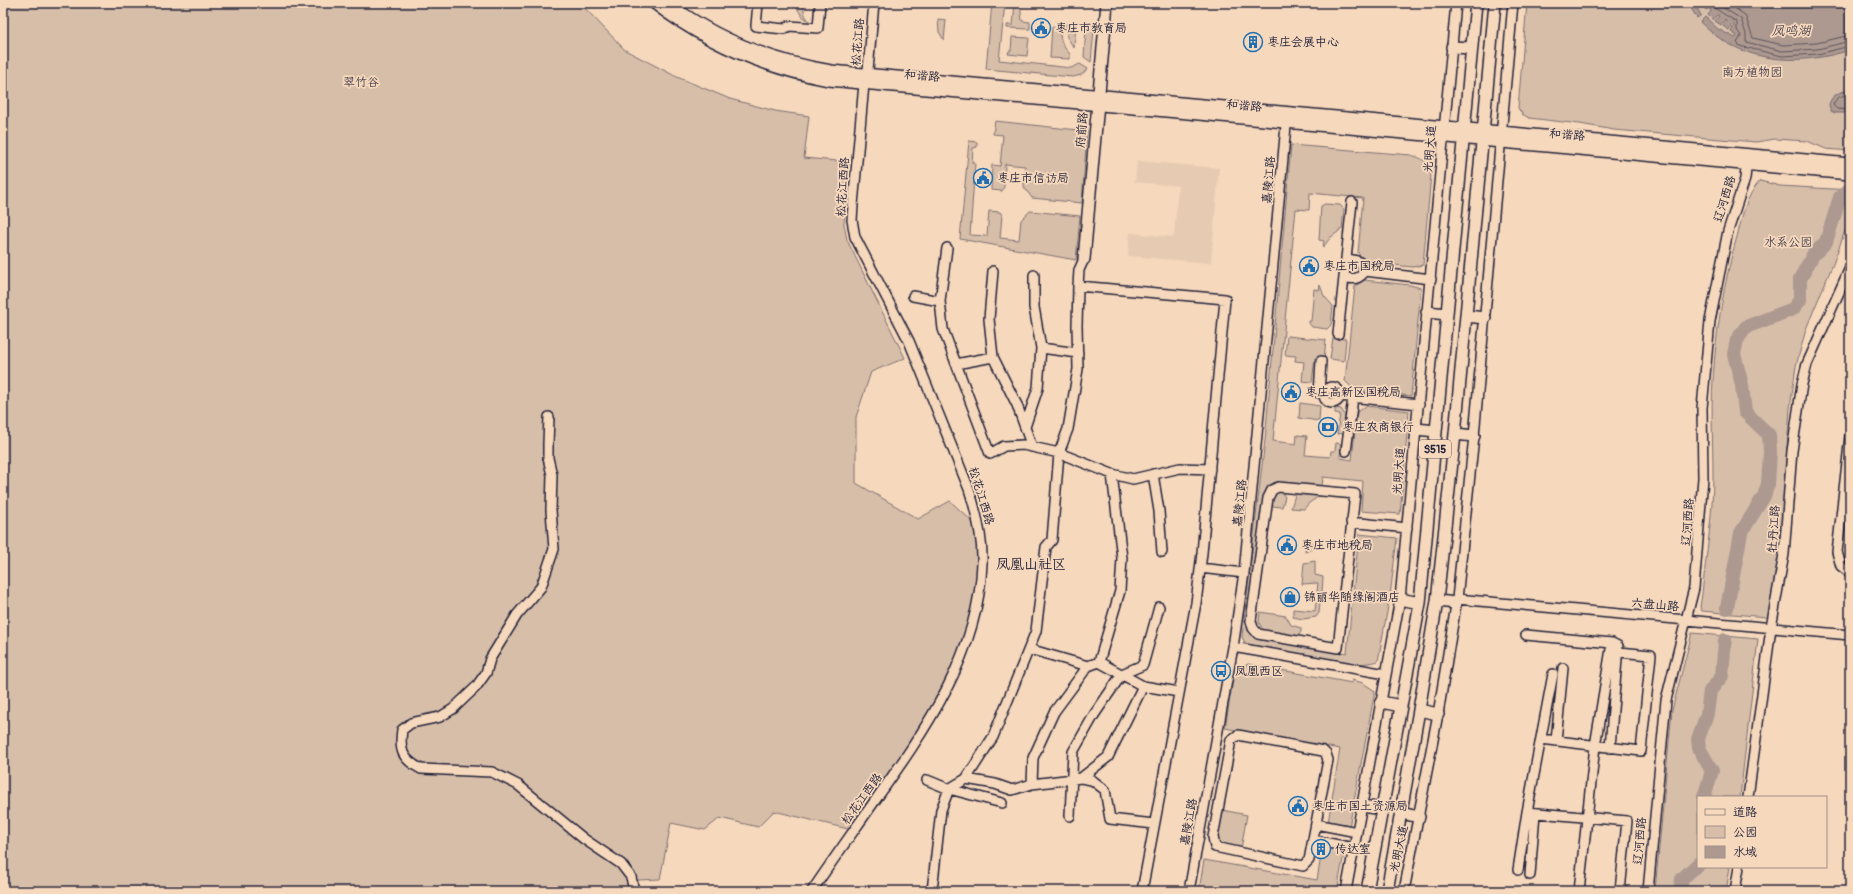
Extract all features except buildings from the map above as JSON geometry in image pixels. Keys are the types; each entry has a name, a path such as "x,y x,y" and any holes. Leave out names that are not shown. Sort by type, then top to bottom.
{"main road":[{"name":"和谐路","path":"654,3 695,31 740,54 762,63 809,76 1747,160 1850,174"},
{"name":"和谐路","path":"668,3 712,31 764,55 866,81"},
{"name":"府前路","path":"1084,259 1107,3"},
{"name":"光明大道","path":"1367,891 1420,603 1476,3"},
{"name":"光明大道","path":"1387,891 1420,710 1437,601 1466,316 1495,3"},
{"path":"1452,46 1472,48"},
{"name":"和谐路","path":"1747,160 1850,164"},
{"path":"1428,312 1447,314"},
{"path":"1466,316 1484,318"},
{"path":"1416,429 1436,432"},
{"path":"1454,434 1474,436"},
{"path":"1400,600 1420,603"},
{"path":"1437,601 1457,601"},
{"path":"1381,702 1401,706"},
{"path":"1420,710 1438,714"},
{"path":"1362,806 1382,810"},
{"path":"1401,813 1419,817"}],"street":[{"path":"758,3 756,26 784,29 789,26 818,28 820,3"},
{"name":"光明大道","path":"1346,891 1400,600 1456,3"},
{"name":"光明大道","path":"1404,891 1438,714 1457,601 1474,436 1513,3"},
{"name":"松花江路","path":"866,81 872,4"},
{"name":"松花江西路","path":"812,891 914,748 945,694 966,643 973,621 982,564 981,536 969,489 909,341 856,238 852,220 852,205 866,81"},
{"name":"嘉陵江路","path":"1189,891 1233,647 1244,573 1287,118"},
{"name":"辽河西路","path":"1648,891 1665,708 1673,668 1694,588 1698,555 1703,478 1702,402 1710,320 1723,250 1745,179 1747,160"},
{"path":"1338,334 1352,202"},
{"path":"947,248 940,301 942,329 990,454 1004,446 1023,445 1059,453 1112,474 1133,479 1180,468 1210,469"},
{"path":"932,891 941,810 949,789 966,779 993,737 1036,631 1046,547 1052,540 1059,453 1068,429 1078,370 1078,286 1079,270 1084,259"},
{"path":"1344,278 1356,279 1361,277 1365,271 1363,264 1357,260 1346,259"},
{"name":"牡丹江路","path":"1748,796 1771,628 1784,554 1791,458 1802,384 1807,364 1849,270"},
{"path":"993,271 989,318 993,357 1017,405 1032,447"},
{"path":"1365,271 1431,279"},
{"path":"1025,427 1038,388 1041,348 1034,307 1034,275"},
{"path":"1078,286 1224,299 1210,469 1196,603 1142,891"},
{"path":"913,296 940,301"},
{"path":"1041,348 1078,353"},
{"path":"956,364 993,357"},
{"path":"1322,361 1319,393 1323,394 1327,402 1332,403 1337,401 1340,396 1419,404"},
{"path":"1346,451 1353,398"},
{"path":"549,417 548,458 552,475 551,510 554,549 541,587 517,615 490,659 486,673 476,686 453,709 440,717 411,723 402,730 400,742 403,754 410,764 421,769 492,772 518,785 584,839 621,864 631,877 634,891"},
{"path":"1850,436 1837,552 1839,562 1850,573"},
{"path":"1099,662 1120,591 1122,558 1112,474"},
{"path":"1153,474 1159,512 1162,552"},
{"path":"1278,487 1355,494 1351,522 1338,648 1258,634 1253,628 1251,621 1268,498 1272,490 1278,487"},
{"path":"1351,522 1407,528"},
{"path":"1200,568 1244,573"},
{"name":"六盘山路","path":"1457,601 1850,635"},
{"path":"1070,816 1076,778 1073,752 1094,715 1122,674 1143,665 1159,607"},
{"path":"1526,635 1612,643 1618,646 1619,652 1610,748"},
{"path":"1579,891 1595,746 1612,643"},
{"path":"1233,647 1386,674"},
{"path":"1029,649 1088,666"},
{"path":"1541,739 1641,751 1650,655 1619,652"},
{"path":"1032,784 1033,758 1054,712 1088,666 1099,662 1143,686 1179,692"},
{"path":"1556,741 1563,668"},
{"path":"1518,870 1531,812 1541,739 1553,674"},
{"path":"1076,778 1108,757 1143,686"},
{"path":"1238,735 1323,751 1328,760 1316,824 1309,860 1303,866 1215,848 1213,837 1231,740 1238,735"},
{"path":"966,779 995,784 1012,790 1032,784 1076,778 1092,780 1105,790 1110,819 1154,824"},
{"path":"928,780 949,789 1002,803"},
{"path":"1531,812 1628,821 1620,891"},
{"path":"1530,875 1531,812"},
{"path":"1316,824 1357,832"},
{"path":"1313,840 1354,848"},
{"path":"1735,891 1739,868"}],"shaded area":[{"path":"1137,161 1219,168 1211,263 1128,256 1130,233 1174,237 1178,186 1135,182"}],"green space":[{"name":"翠竹谷","path":"3,3 580,3 625,50 677,77 730,99 775,111 809,116 804,158 848,162 844,224 847,240 905,358 871,372 856,417 856,483 918,519 950,501 974,523 980,562 968,627 943,690 913,743 848,829 774,811 758,827 720,818 705,830 671,823 660,879 638,880 638,891 3,891"},
{"path":"992,3 1005,3 999,60 1071,68 1080,64 1088,69 1081,75 1073,77 986,69"},
{"path":"1015,3 1020,3 1022,21 1030,22 1030,29 1007,28 1007,25 1013,25"},
{"name":"南方植物园","path":"1527,3 1850,3 1850,151 1826,149 1807,141 1775,139 1756,142 1614,130 1529,118 1522,114 1518,108"},
{"path":"795,5 803,5 805,15 809,21 802,16"},
{"path":"938,19 946,20 944,40 939,32"},
{"path":"1066,24 1076,25 1074,48 1067,37"},
{"path":"1052,26 1060,27 1062,42 1070,54 1070,59 1050,58"},
{"path":"1086,28 1094,29 1091,62 1084,57"},
{"path":"1012,37 1029,38 1027,56 1008,54 1009,51 1011,51"},
{"path":"995,121 1087,131 1082,203 1032,198 1024,187 1025,166 1005,164 1004,187 1002,191 991,190 992,165 1000,166 1003,135 993,134"},
{"path":"969,141 977,142 977,147 973,148 972,163 975,163 970,235 987,236 989,211 1000,212 1002,215 1000,238 1019,240 1021,220 1030,211 1080,216 1076,260 960,239"},
{"path":"1291,145 1411,155 1424,161 1429,166 1431,174 1423,265 1412,267 1366,262 1358,253 1363,198 1310,193 1309,210 1296,209 1273,441 1296,444 1297,435 1307,436 1305,455 1330,457 1331,451 1335,451 1336,443 1341,444 1340,458 1352,460 1357,412 1366,406 1409,411 1400,514 1361,511 1363,481 1323,477 1322,487 1273,483 1264,494 1249,617 1256,638 1347,653 1359,534 1397,538 1390,596 1378,661 1364,664 1313,660 1278,653 1247,646 1242,637 1265,440"},
{"name":"水系公园","path":"1760,181 1780,186 1850,190 1850,217 1833,264 1806,329 1796,366 1790,408 1782,514 1783,567 1776,618 1702,611 1700,607 1712,505 1712,391 1719,324 1725,287 1743,212 1751,193"},
{"path":"1325,204 1340,205 1344,209 1342,229 1331,237 1323,247 1324,241 1319,240 1321,206"},
{"path":"1364,280 1410,285 1421,288 1411,396 1355,390 1345,381 1355,286"},
{"path":"1320,285 1324,296 1333,306 1331,325 1327,329 1312,327 1309,323 1309,321 1311,321 1314,289 1319,290"},
{"path":"1287,336 1326,340 1324,359 1315,358 1312,382 1302,381 1304,362 1295,361 1296,356 1285,355"},
{"path":"1333,338 1346,339 1344,361 1330,359"},
{"path":"1300,403 1320,406 1319,421 1299,418"},
{"path":"1335,408 1341,409 1345,415 1343,433 1337,434 1340,414 1335,413"},
{"path":"1281,491 1285,497 1282,507 1272,506 1270,503 1274,492"},
{"path":"1299,493 1321,495 1309,503 1304,509 1291,508 1295,495"},
{"path":"1306,539 1316,545 1313,549 1305,552"},
{"path":"1315,561 1315,575 1323,577 1322,592 1317,592 1318,583 1302,584 1304,563"},
{"path":"1316,602 1320,603 1319,613 1316,617 1303,619 1293,617 1293,609 1315,611"},
{"path":"1260,612 1286,616 1291,625 1301,628 1301,632 1297,637 1264,631 1259,623"},
{"path":"1692,633 1758,639 1740,796 1697,796 1697,868 1730,868 1726,891 1655,891 1672,710"},
{"path":"1248,664 1352,683 1352,680 1363,683 1375,691 1349,827 1328,823 1340,749 1225,728 1234,674 1240,668"},
{"path":"1222,810 1247,815 1241,849 1219,844 1217,836"},
{"path":"1323,844 1345,848 1337,891 1199,891 1204,860 1317,880"}],"water":[{"path":"1688,3 1698,3 1695,5 1701,15 1697,18"},
{"name":"凤鸣湖","path":"1702,3 1850,3 1850,50 1810,59 1770,58 1751,53 1733,46 1716,36 1700,22 1705,17 1718,29 1735,38 1737,36 1731,32 1734,25 1732,24 1729,30 1723,26 1726,21 1725,19 1721,25 1715,21 1719,16 1717,15 1713,20 1708,15 1711,11 1709,8 1706,10"},
{"path":"1845,91 1850,92 1850,113 1835,113 1831,111 1829,105 1831,99 1837,94"}],"waterway":[{"path":"1727,608 1741,533 1764,496 1768,484 1770,452 1769,435 1745,412 1742,385 1734,354 1737,340 1746,327 1793,309 1800,300 1800,279 1813,255 1826,242 1840,197 1849,190"},
{"path":"1704,796 1712,771 1699,748 1698,739 1707,714 1710,691 1722,676 1725,640"},
{"path":"1680,891 1682,879 1697,865"}],"place":[{"name":"枣庄市教育局","path":"1041,28"},
{"name":"枣庄会展中心","path":"1253,42"},
{"name":"枣庄市信访局","path":"983,178"},
{"name":"枣庄市国税局","path":"1309,266"},
{"name":"枣庄高新区国税局","path":"1291,392"},
{"name":"枣庄农商银行","path":"1328,427"},
{"name":"枣庄市地税局","path":"1287,545"},
{"name":"锦丽华随缘阁酒店","path":"1290,597"},
{"name":"凤凰西区","path":"1221,671"},
{"name":"枣庄市国土资源局","path":"1298,806"},
{"name":"传达室","path":"1321,849"}],"district":[{"name":"凤凰山社区","path":"1031,564"}]}
